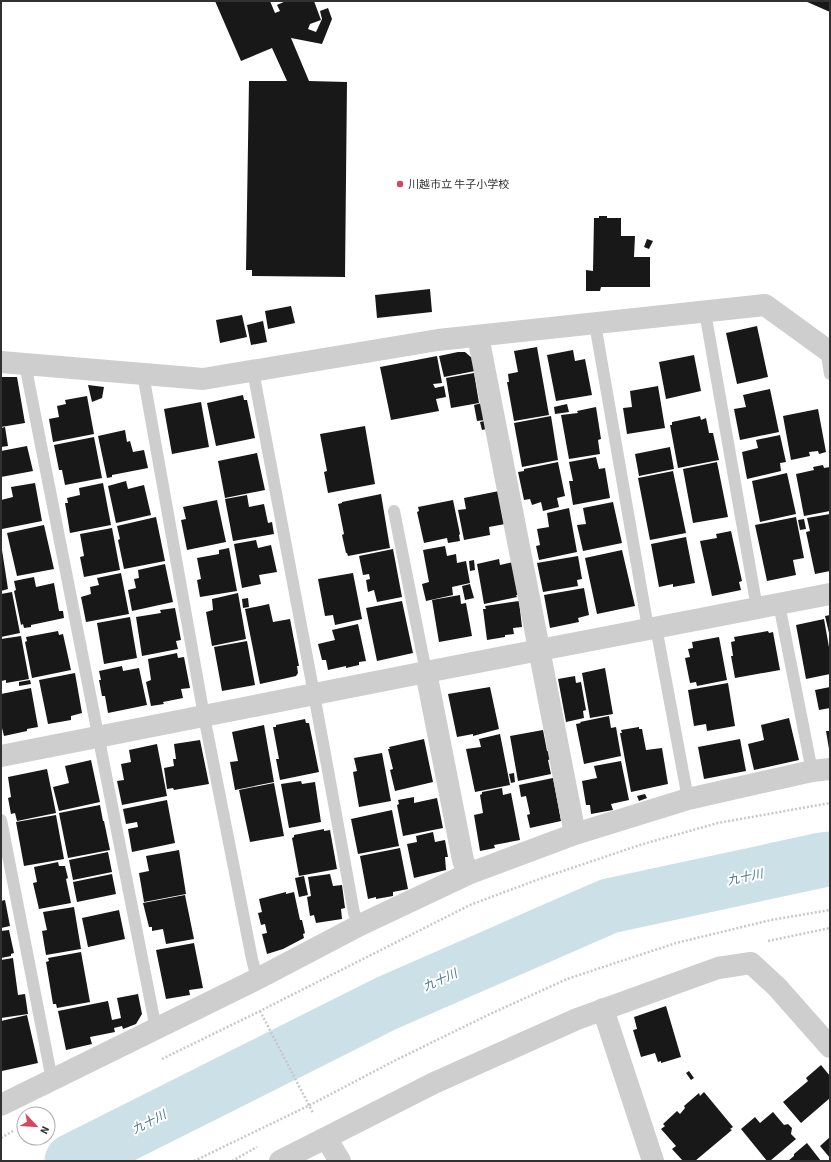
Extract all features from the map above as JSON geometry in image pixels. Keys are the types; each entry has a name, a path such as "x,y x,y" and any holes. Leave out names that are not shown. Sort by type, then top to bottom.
{"street":[{"path":"1,362 203,379 438,340 765,306 828,350"},
{"path":"478,336 575,834"},
{"path":"1,756 830,594"},
{"path":"426,672 463,860 468,874"},
{"path":"1,1105 257,979 360,925 468,874 575,834 688,799 821,770"},
{"path":"280,1161 434,1083 577,1019 718,968 751,963 777,987 830,1047"},
{"path":"603,1009 654,1161"},
{"path":"326,1138 340,1161"}],"lane":[{"path":"705,312 758,608"},
{"path":"595,324 652,628 688,799"},
{"path":"828,350 830,374"},
{"path":"25,364 156,1029"},
{"path":"253,371 354,913 360,925"},
{"path":"143,374 204,716 250,951 257,979"},
{"path":"394,511 426,672"},
{"path":"779,604 821,770"},
{"path":"1,820 52,1080"}],"path":[{"path":"157,1061 470,905 542,878 643,844 718,823 830,803"},
{"path":"194,1161 308,1106 404,1056 488,1015 567,979 676,943 771,920 830,910"},
{"path":"258,1007 315,1118"}],"building":[{"path":"215,1 270,1 275,13 280,11 277,5 286,1 314,1 321,20 310,24 308,29 316,32 322,19 320,11 328,8 332,19 322,44 291,38 309,81 347,82 345,277 252,276 252,270 246,270 249,81 287,81 272,48 241,61"},
{"path":"805,1 830,1 830,12"},
{"path":"599,216 607,216 607,218 621,218 621,236 635,236 634,257 650,257 650,287 601,287 600,291 586,291 586,270 593,271 594,218 599,218"},
{"path":"647,239 653,241 649,249 644,247"},
{"path":"430,289 432,312 377,318 375,295"},
{"path":"291,306 295,323 268,329 265,311"},
{"path":"242,315 247,337 220,343 216,320"},
{"path":"263,321 267,342 251,345 247,325"},
{"path":"757,326 768,377 737,384 726,333"},
{"path":"537,347 549,415 514,421 507,382 509,382 508,374 518,372 514,351"},
{"path":"573,350 575,361 585,359 592,395 556,401 547,355"},
{"path":"465,352 472,358 475,371 444,377 439,356"},
{"path":"694,355 701,391 666,399 659,362"},
{"path":"437,356 442,383 433,384 435,388 444,386 446,397 436,399 439,411 391,420 380,367"},
{"path":"474,373 479,403 451,408 446,378"},
{"path":"1,377 17,377 25,423 1,427"},
{"path":"88,385 104,387 102,398 92,402"},
{"path":"658,386 665,428 627,434 623,408 632,407 630,391"},
{"path":"770,389 779,432 740,440 734,409 746,407 743,395"},
{"path":"243,395 244,400 247,400 255,438 216,446 207,403"},
{"path":"87,396 94,434 53,442 49,419 59,417 57,406 66,404 65,400"},
{"path":"201,402 209,447 172,454 164,409"},
{"path":"482,403 485,420 477,421 474,405"},
{"path":"567,404 569,412 555,414 554,407"},
{"path":"596,407 601,439 598,440 600,454 569,459 561,415 578,413 577,411"},
{"path":"818,409 826,452 819,454 818,451 809,452 810,456 791,460 783,416"},
{"path":"551,416 558,460 522,467 514,423"},
{"path":"700,416 701,420 706,418 709,433 713,433 719,460 678,468 670,425 672,425 672,422"},
{"path":"484,421 486,429 482,430 480,422"},
{"path":"365,426 375,484 328,493 324,472 327,471 320,434"},
{"path":"5,427 8,446 1,447 1,428"},
{"path":"125,430 127,442 130,441 133,452 144,450 148,468 112,475 112,477 107,478 98,436"},
{"path":"780,435 786,462 780,463 781,471 747,479 742,452 758,448 756,440"},
{"path":"94,437 102,478 65,485 62,470 59,470 54,445"},
{"path":"27,446 33,471 1,477 1,451"},
{"path":"670,447 674,469 639,476 635,454"},
{"path":"257,453 265,490 225,498 218,461"},
{"path":"596,457 599,469 605,468 610,498 573,505 569,481 573,481 569,462"},
{"path":"558,462 565,496 557,498 559,507 543,511 541,502 532,505 530,499 524,500 518,472 524,471 524,469"},
{"path":"717,462 728,517 693,523 683,469"},
{"path":"823,465 824,468 830,467 830,511 804,516 796,474 814,470 813,467"},
{"path":"673,471 686,533 650,540 638,478"},
{"path":"787,473 796,514 760,522 752,481"},
{"path":"126,481 128,489 144,485 151,515 116,523 108,486"},
{"path":"35,483 42,521 2,529 1,500 13,497 11,487"},
{"path":"103,483 111,525 70,533 65,503 68,503 67,498 80,495 79,488"},
{"path":"499,491 505,524 489,527 490,535 464,540 458,510 466,509 464,498"},
{"path":"381,494 390,548 348,556 342,535 344,534 338,504"},
{"path":"247,495 249,507 264,504 268,523 272,522 274,534 233,541 225,499"},
{"path":"217,500 226,542 187,550 181,520 186,519 183,507"},
{"path":"453,500 460,541 448,543 447,538 424,543 417,512 419,511 418,507"},
{"path":"613,502 622,543 583,551 577,525 586,524 583,508"},
{"path":"569,508 577,552 539,560 536,546 540,545 537,529 549,527 547,513"},
{"path":"830,514 830,571 815,574 806,532 810,531 807,518"},
{"path":"156,517 165,561 124,569 118,540 120,539 117,526"},
{"path":"796,517 804,558 793,560 796,575 767,581 755,525"},
{"path":"804,519 806,529 800,530 798,520"},
{"path":"44,525 54,569 17,576 7,533"},
{"path":"112,528 120,570 84,577 80,557 84,556 80,534"},
{"path":"731,531 742,581 739,582 741,590 712,596 700,541 717,538 716,534"},
{"path":"686,537 695,583 673,587 673,584 659,587 651,544"},
{"path":"256,540 258,548 271,545 277,572 259,575 261,584 242,588 234,544"},
{"path":"445,546 447,556 456,554 457,563 466,561 470,583 452,587 453,595 426,601 422,584 429,582 423,550"},
{"path":"229,548 237,591 200,597 197,580 201,579 197,558 219,554 219,550"},
{"path":"393,549 402,597 377,602 374,590 368,592 366,580 370,579 369,574 363,575 359,556"},
{"path":"1,550 8,589 1,591"},
{"path":"622,550 635,606 597,614 585,558"},
{"path":"578,556 582,579 577,580 578,586 543,592 537,563"},
{"path":"499,559 500,565 513,562 519,595 516,595 517,597 484,604 477,564"},
{"path":"474,560 475,570 470,571 469,561"},
{"path":"165,564 173,602 132,611 128,590 136,588 134,579 139,578 138,570"},
{"path":"121,573 129,614 86,622 81,597 91,594 90,587 99,585 97,578"},
{"path":"353,573 362,619 335,625 333,615 325,616 318,579"},
{"path":"34,577 36,587 54,583 59,611 63,611 64,618 31,625 31,627 24,628 23,624 21,625 14,591 16,590 14,581"},
{"path":"470,584 474,598 465,600 462,586"},
{"path":"584,588 589,615 578,618 579,622 550,628 544,595"},
{"path":"12,592 20,633 1,637 1,594"},
{"path":"238,593 246,639 212,646 206,612 213,610 212,599"},
{"path":"460,595 461,604 466,603 472,636 439,642 432,600"},
{"path":"248,598 249,607 243,608 242,599"},
{"path":"402,601 413,653 377,661 366,608"},
{"path":"519,601 522,627 513,628 514,634 487,640 483,609 486,609 485,606"},
{"path":"269,604 273,622 290,619 299,666 297,666 298,673 296,676 260,684 245,609"},
{"path":"175,608 181,640 176,641 178,649 142,656 136,617 161,613 160,610"},
{"path":"830,615 830,633 829,633 825,616"},
{"path":"130,617 137,658 104,664 97,623"},
{"path":"824,619 830,653 830,674 806,679 796,625"},
{"path":"358,624 366,661 359,662 359,665 328,670 326,660 322,660 318,644 335,640 332,630"},
{"path":"58,631 59,635 63,634 71,670 32,678 25,642 27,641 26,637"},
{"path":"768,631 769,633 773,632 780,670 735,678 731,656 733,656 731,642 735,641 734,637"},
{"path":"21,636 29,679 6,683 6,680 1,681 1,639"},
{"path":"719,637 727,680 697,686 696,682 690,683 685,658 690,657 688,649 693,648 692,642"},
{"path":"247,641 255,685 222,691 214,647"},
{"path":"177,653 178,658 184,657 190,688 181,689 183,698 163,702 164,704 151,706 146,682 151,680 148,659"},
{"path":"122,666 123,671 139,668 147,705 108,713 105,696 102,696 99,671"},
{"path":"605,668 613,714 590,718 582,673"},
{"path":"75,673 82,713 71,716 71,720 48,724 39,680"},
{"path":"575,676 576,683 581,682 586,710 583,711 584,718 566,722 558,679"},
{"path":"30,680 31,684 19,686 19,682"},
{"path":"728,683 735,726 707,731 706,724 694,726 688,690"},
{"path":"490,687 499,729 473,736 473,734 457,737 448,694"},
{"path":"830,687 830,708 819,710 815,690"},
{"path":"31,688 38,727 4,736 1,724 1,694"},
{"path":"609,716 611,728 616,727 621,756 584,764 576,724"},
{"path":"789,718 799,760 754,770 748,744 764,740 761,725"},
{"path":"305,719 306,723 309,723 319,772 280,780 276,759 279,759 273,727 276,727 276,725"},
{"path":"264,725 274,782 235,790 230,762 238,761 232,732"},
{"path":"639,727 639,729 642,729 646,750 662,748 668,784 631,792 620,733 622,733 621,730"},
{"path":"543,730 547,751 549,751 551,759 548,760 551,774 518,781 510,736"},
{"path":"826,731 830,731 830,749 829,749"},
{"path":"500,734 510,785 475,792 466,749 481,747 479,739"},
{"path":"424,739 433,782 395,791 390,770 393,769 388,749 390,749 389,747"},
{"path":"740,739 746,771 704,779 698,747"},
{"path":"200,740 209,784 174,790 173,788 167,789 164,768 174,766 173,759 176,759 174,744"},
{"path":"157,744 167,796 122,805 117,781 124,780 121,764 131,762 129,750"},
{"path":"382,753 391,801 359,807 353,772 357,771 354,758"},
{"path":"91,760 100,802 59,811 53,787 69,783 65,766"},
{"path":"621,761 629,800 611,804 613,810 591,814 590,805 586,805 582,781 597,778 594,766"},
{"path":"47,769 56,813 17,821 15,813 11,814 8,798 11,797 8,777"},
{"path":"514,773 515,782 511,783 509,774"},
{"path":"553,778 561,821 530,828 527,815 530,814 526,796 521,797 519,785"},
{"path":"301,781 302,784 315,782 321,822 289,828 281,784"},
{"path":"274,783 284,836 250,842 239,790"},
{"path":"502,788 503,795 511,793 520,840 494,845 495,848 480,851 474,815 483,813 480,795 482,792"},
{"path":"645,794 647,798 639,801 637,796"},
{"path":"414,797 414,803 437,798 443,828 403,836 397,805 399,804 398,800"},
{"path":"167,800 175,843 132,852 128,829 138,827 137,822 126,824 123,809"},
{"path":"100,805 110,850 68,858 59,813"},
{"path":"392,810 399,846 358,854 351,819"},
{"path":"56,815 64,859 24,866 16,822"},
{"path":"324,829 324,831 330,830 337,869 299,876 292,838 294,835"},
{"path":"433,832 435,842 445,840 448,857 445,857 446,870 414,878 407,844 417,842 416,836"},
{"path":"400,848 408,889 393,892 393,896 368,899 360,856"},
{"path":"179,850 186,894 144,902 139,873 149,871 146,856"},
{"path":"108,852 112,872 73,880 69,860"},
{"path":"58,862 59,866 65,866 71,903 39,909 33,883 37,882 34,867"},
{"path":"112,874 116,894 77,902 73,882"},
{"path":"330,874 333,886 342,885 345,908 341,909 342,919 316,923 314,915 310,916 307,897 311,896 308,877"},
{"path":"304,876 308,895 299,897 295,878"},
{"path":"286,892 286,894 294,892 300,920 302,920 305,933 303,934 304,938 283,949 267,954 262,934 267,933 265,924 261,925 258,913 262,912 259,899"},
{"path":"185,895 194,939 166,944 163,929 152,931 152,927 149,927 143,903"},
{"path":"5,900 10,926 1,928 1,901"},
{"path":"74,907 81,949 46,955 42,931 47,930 43,912"},
{"path":"119,910 125,939 88,947 82,918"},
{"path":"9,930 14,953 11,954 11,956 1,958 1,931"},
{"path":"194,943 203,988 189,990 190,995 166,999 156,950"},
{"path":"81,952 90,1002 57,1008 56,1004 53,1004 46,962 49,961 48,958"},
{"path":"13,958 18,995 25,994 28,1014 1,1018 1,960"},
{"path":"138,994 142,1014 136,1024 123,1029 122,1026 114,1028 115,1032 90,1037 92,1044 66,1050 58,1011 108,1001 112,1020 121,1018 117,998"},
{"path":"666,1006 681,1057 661,1063 661,1061 658,1062 655,1053 641,1057 633,1030 637,1029 634,1017"},
{"path":"27,1015 38,1063 2,1071 1,1021"},
{"path":"821,1065 830,1076 830,1098 801,1123 783,1102 808,1081 806,1078"},
{"path":"689,1071 694,1078 691,1080 686,1073"},
{"path":"704,1092 733,1127 730,1129 732,1130 695,1161 683,1161 672,1149 676,1146 661,1129 665,1126 663,1124 677,1111 680,1114 685,1108 684,1106 699,1093 700,1096"},
{"path":"773,1112 784,1125 788,1124 792,1128 791,1134 796,1139 770,1161 767,1161 741,1129 755,1117 760,1123"},
{"path":"830,1137 830,1158 820,1146"},
{"path":"807,1143 821,1161 788,1161 794,1156 794,1154"}],"waterway":[{"name":"九十川","path":"72,1161 387,1003 609,906 830,859"}],"place":[{"name":"川越市立 牛子小学校","path":"400,184"}]}
